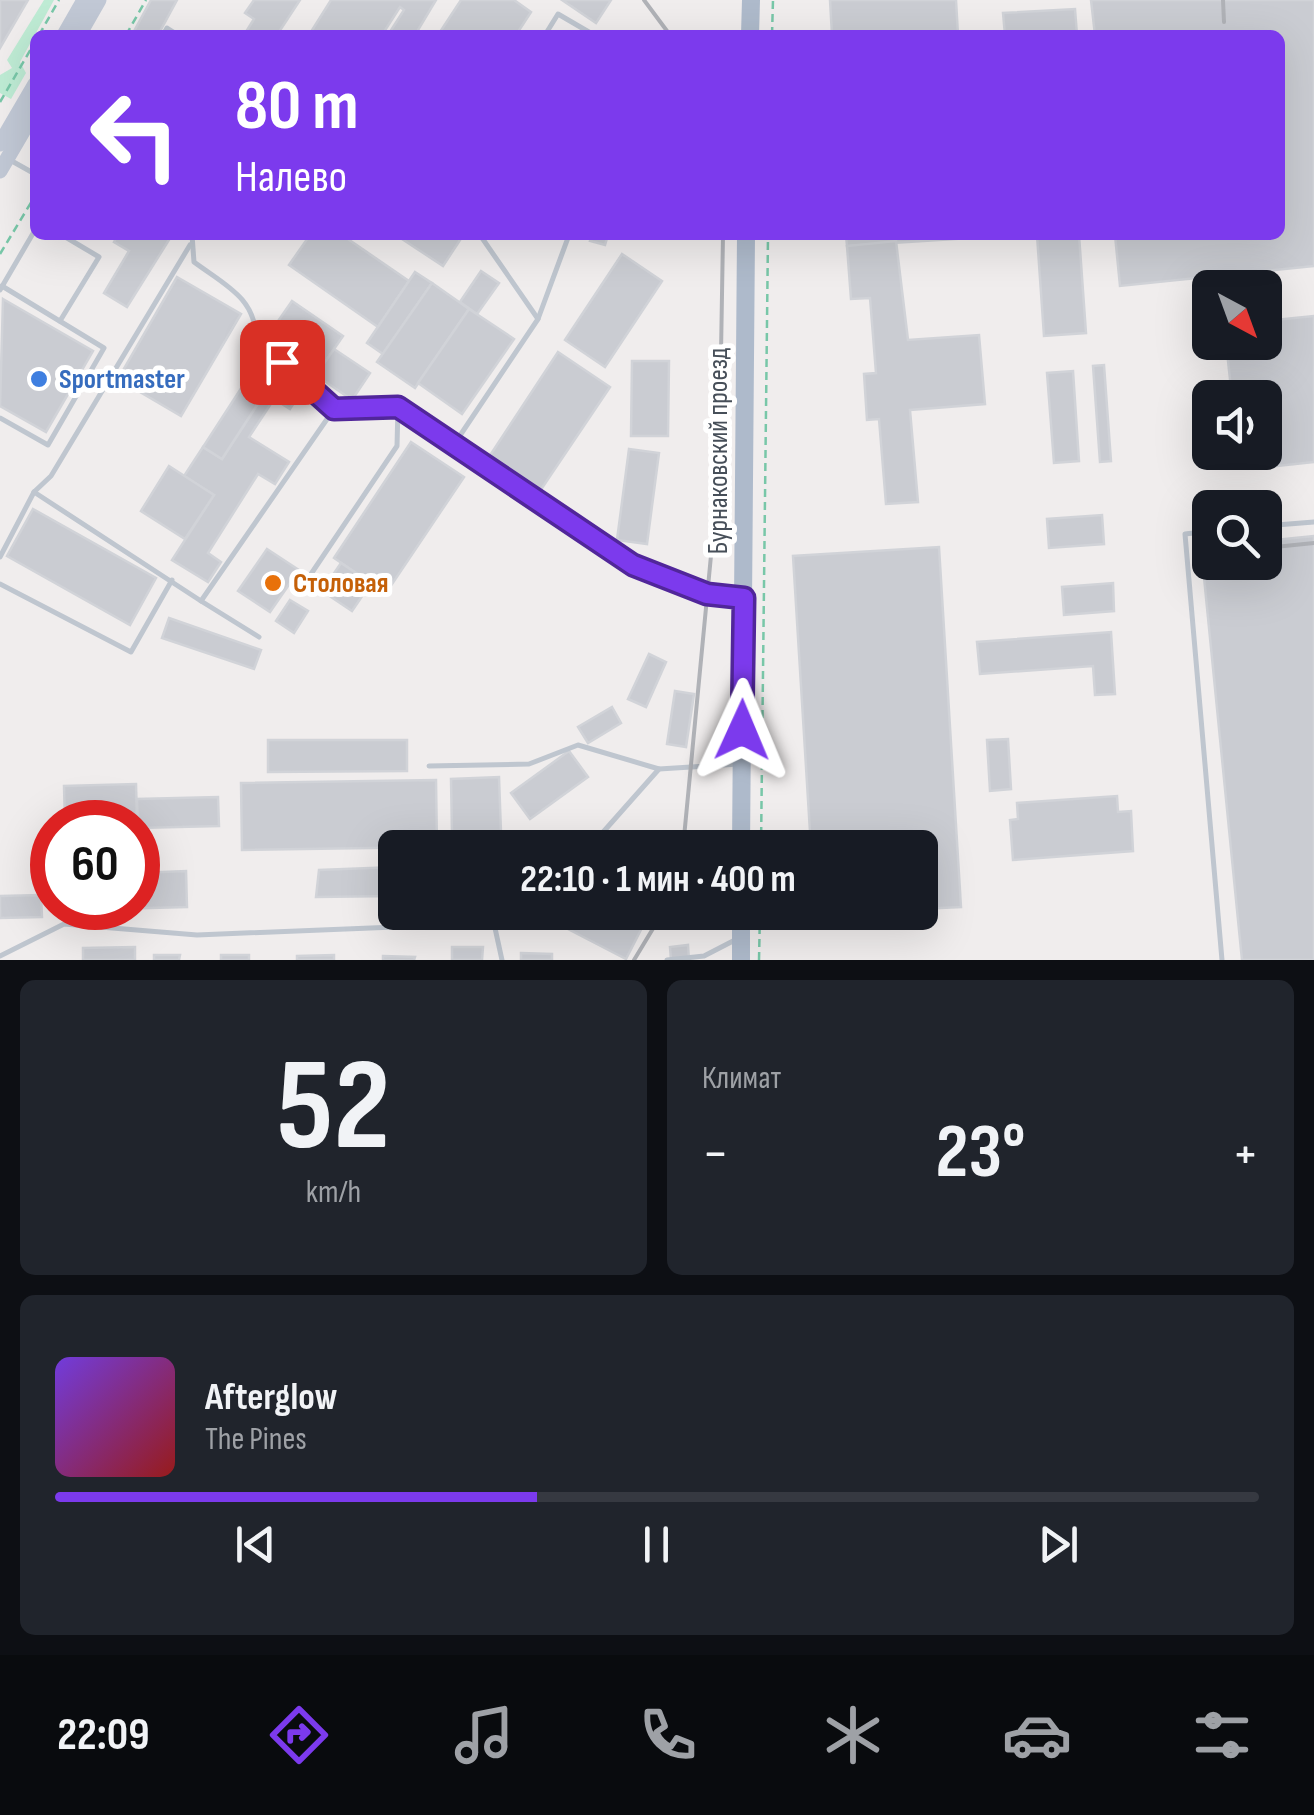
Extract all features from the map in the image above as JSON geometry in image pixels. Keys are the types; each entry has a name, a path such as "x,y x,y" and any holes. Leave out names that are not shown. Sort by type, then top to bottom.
{"main road":[{"path":"67,30 84,0"},
{"path":"85,30 99,0"},
{"path":"750,30 751,0"},
{"path":"2,158 30,95"},
{"path":"2,158 30,118"},
{"name":"Бурнаковский проезд","path":"741,830 746,240"},
{"path":"741,930 741,960"}],"lane":[{"path":"548,30 558,14 585,30"},
{"path":"2,158 30,172"},
{"path":"0,418 48,445 104,348 1,288 30,239"},
{"path":"60,322 98,257 70,240"},
{"path":"0,557 34,492 51,476 191,240"},
{"path":"483,240 538,319"},
{"path":"453,446 538,319 568,240"},
{"path":"190,245 194,262 247,301 256,318 256,339 334,409 398,407 633,565 707,594 744,598"},
{"path":"311,574 396,446 398,407"},
{"path":"201,601 334,409"},
{"path":"34,492 259,637"},
{"path":"1282,525 1314,522"},
{"path":"1192,533 1184,534 1222,960"},
{"path":"0,584 131,652 172,580"},
{"path":"429,766 529,764 578,745 659,769 742,764"},
{"path":"605,830 659,769"},
{"path":"0,956 64,924 197,934 378,925"},
{"path":"495,930 502,960"},
{"path":"667,960 726,948 741,934"}],"path":[{"path":"42,30 59,0"},
{"path":"129,30 146,0"},
{"path":"772,0 772,30"},
{"path":"0,102 30,51"},
{"path":"0,254 30,204"},
{"path":"761,830 768,240"},
{"path":"759,960 760,930"}],"green space":[{"path":"44,0 54,0 38,30 30,30 30,44 20,62 26,73 11,99 0,93 0,75 12,68 7,60"}],"building":[{"path":"0,0 28,0 0,48"},
{"path":"151,0 177,0 161,30 135,30"},
{"path":"254,0 300,0 280,30 247,30 254,19 245,13"},
{"path":"331,0 436,0 418,30 391,30 404,10 400,7 385,30 312,30"},
{"path":"461,0 514,0 531,12 519,30 441,30"},
{"path":"562,0 611,0 596,23"},
{"path":"830,0 956,0 958,30 832,30"},
{"path":"1091,0 1314,0 1314,266 1192,270 1192,279 1120,286 1115,240 1285,240 1285,30 1094,30"},
{"path":"1075,9 1077,30 1005,30 1003,13"},
{"path":"169,240 127,307 104,293 129,251 114,242"},
{"path":"306,240 349,240 409,281 378,327 289,265"},
{"path":"404,240 460,240 443,266"},
{"path":"846,240 938,240 847,246"},
{"path":"1037,240 1079,240 1086,333 1044,336"},
{"path":"896,241 908,340 979,335 985,404 910,410 918,502 886,504 879,419 867,420 864,374 876,373 870,298 851,299 847,246"},
{"path":"622,254 662,281 605,367 565,340"},
{"path":"481,271 499,283 477,314 460,302"},
{"path":"415,272 432,283 383,354 367,343"},
{"path":"177,277 241,314 181,416 118,379"},
{"path":"432,283 469,309 415,388 377,362"},
{"name":"Sportmaster","path":"3,299 93,351 46,432 0,406"},
{"path":"292,301 343,336 316,375 265,340"},
{"path":"469,309 514,339 462,414 418,383"},
{"path":"1314,316 1314,462 1282,465 1282,380 1230,380 1228,360 1282,360 1282,319"},
{"path":"334,349 370,373 352,400 316,375"},
{"path":"558,352 610,387 538,494 487,460"},
{"path":"261,358 288,376 284,382 300,393 290,409 274,399 249,437 289,462 275,484 258,474 208,553 221,562 208,582 172,560 214,495 184,476 203,447 222,459 270,385 251,373"},
{"path":"632,361 669,361 668,436 631,436"},
{"path":"1104,365 1111,461 1100,462 1093,366"},
{"path":"1073,371 1079,461 1054,463 1047,373"},
{"path":"251,373 270,385 222,459 203,447"},
{"path":"411,442 464,477 386,593 334,558"},
{"path":"629,449 659,453 647,544 617,540"},
{"path":"169,466 214,495 185,539 141,511"},
{"path":"33,509 156,578 130,625 7,556"},
{"path":"1102,515 1104,544 1049,548 1047,519"},
{"path":"1314,536 1314,960 1242,960 1204,580 1282,580 1282,539"},
{"path":"939,547 961,907 938,908 938,830 810,830 793,556"},
{"path":"267,549 299,570 270,612 238,591"},
{"path":"341,563 371,583 352,611 322,591"},
{"path":"1113,583 1114,611 1064,615 1062,587"},
{"path":"290,600 308,611 294,633 276,621"},
{"path":"169,618 261,650 254,669 162,638"},
{"path":"1111,632 1115,694 1095,695 1093,666 980,674 977,642"},
{"path":"649,654 666,662 646,707 628,699"},
{"path":"675,691 694,694 686,747 667,744"},
{"path":"612,707 621,723 588,743 578,727"},
{"path":"1008,739 1011,789 990,791 987,740"},
{"path":"268,740 407,740 407,771 268,772"},
{"path":"569,751 588,777 530,819 511,793"},
{"path":"499,777 501,830 452,830 451,779"},
{"path":"436,780 437,830 378,830 378,848 242,850 241,783"},
{"path":"136,784 136,800 64,800 64,786"},
{"path":"1117,796 1118,812 1131,811 1133,851 1013,860 1010,820 1018,819 1017,803"},
{"path":"218,797 219,826 160,827 160,800 137,799"},
{"path":"378,868 378,896 316,897 319,870"},
{"path":"186,871 187,907 160,908 160,872"},
{"path":"30,895 30,917 0,918 0,896"},
{"path":"570,930 641,930 626,959"},
{"path":"688,945 689,960 671,960 670,947"},
{"path":"135,947 135,960 83,960 83,948"},
{"path":"452,947 483,947 482,960 452,960"},
{"path":"521,953 552,954 552,960 521,960"},
{"path":"154,955 180,955 179,960 154,960"},
{"path":"221,955 249,955 249,960 221,960"},
{"path":"334,955 334,960 297,960 297,956"},
{"path":"383,956 415,957 383,960"}],"railway":[{"path":"644,0 666,30"},
{"path":"1223,0 1224,22"},
{"path":"685,830 719,472 723,240"},
{"path":"1282,546 1314,543"},
{"path":"634,960 652,930"}],"place":[{"name":"Sportmaster","path":"39,379"},
{"name":"Столовая","path":"273,583"}],"route":[{"path":"282,362 334,409 398,407 633,565 707,594 744,598 742,730"}]}
